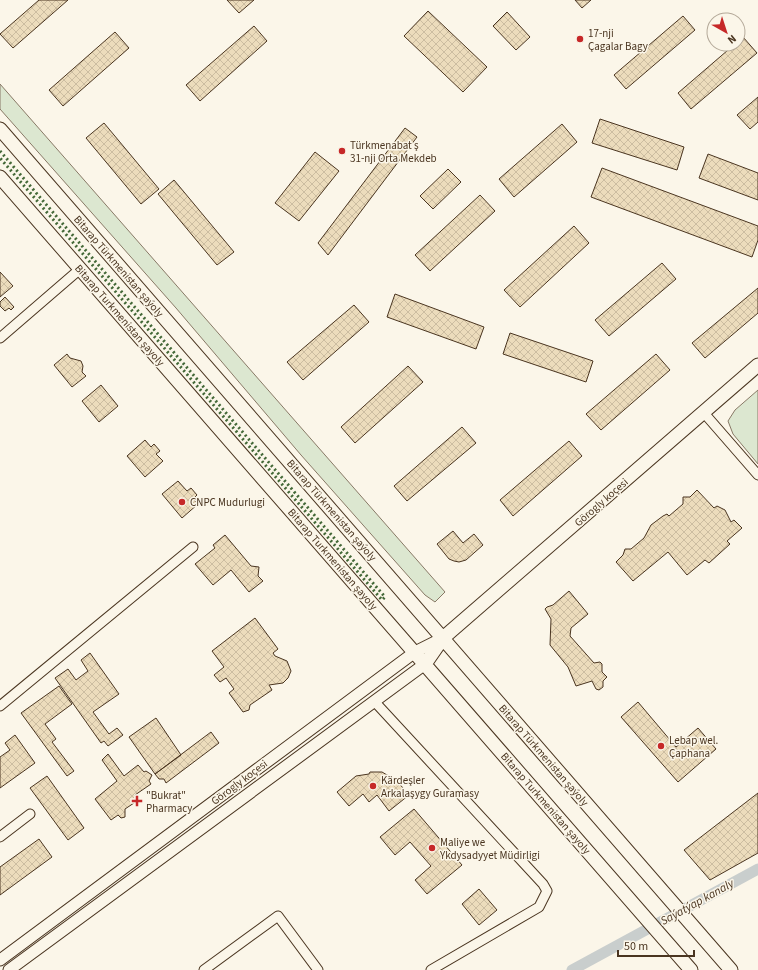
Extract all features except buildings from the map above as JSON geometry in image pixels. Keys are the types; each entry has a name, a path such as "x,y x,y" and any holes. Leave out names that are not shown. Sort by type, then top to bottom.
{"main road":[{"name":"Bitarap Türkmenistan şaýoly","path":"0,129 731,970"},
{"name":"Bitarap Turkmenistan şayoly","path":"0,177 692,970"},
{"name":"Görogly koçesi","path":"425,664 443,638 758,365"}],"street":[{"path":"0,338 80,269"},
{"path":"704,413 758,475"},
{"path":"0,706 193,547"},
{"name":"Görogly koçesi","path":"0,960 415,652 443,638"},
{"name":"Görogly koçesi","path":"9,970 425,664"},
{"path":"374,701 543,884 547,892 539,907 431,970"},
{"path":"0,836 30,814"},
{"path":"204,970 278,916 318,970"}],"green space":[{"path":"0,84 445,592 435,602 425,595 301,455 176,308 0,109"},
{"path":"758,390 758,464 733,434 728,421 735,410"}],"waterway":[{"name":"Saýatýap kanaly","path":"572,970 758,869"}],"hedge":[{"path":"0,151 385,597 382,600 0,158"}],"place":[{"name":"17-nji Çagalar Bagy","path":"580,39"},
{"name":"Türkmenabat ş 31-nji Orta Mekdeb","path":"342,151"},
{"name":"CNPC Mudurlugi","path":"182,502"},
{"name":"Lebap wel. Çaphana","path":"661,746"},
{"name":"Kärdeşler Arkalaşygy Guramasy","path":"373,786"},
{"name":"\"Bukrat\" Pharmacy","path":"137,801"},
{"name":"Maliye we Ykdysadyyet Müdirligi","path":"432,848"}]}
